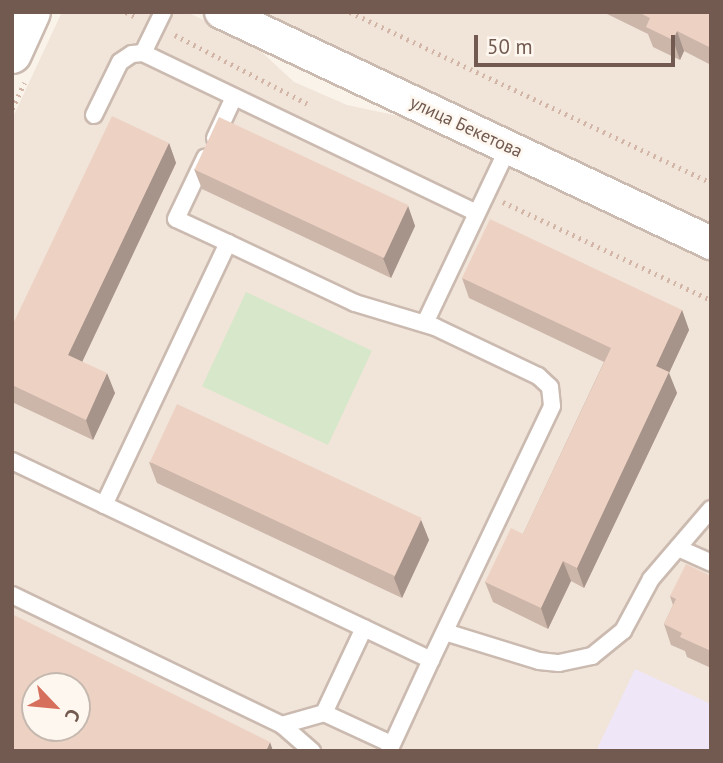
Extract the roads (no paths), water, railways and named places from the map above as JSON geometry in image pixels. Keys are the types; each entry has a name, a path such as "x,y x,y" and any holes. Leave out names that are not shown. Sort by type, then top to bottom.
{"street":[{"path":"12,54 32,12"},
{"name":"улица Бекетова","path":"221,12 711,243"}],"lane":[{"path":"143,53 159,19"},
{"path":"94,116 120,62 132,54 143,53 477,212"},
{"path":"234,97 176,219 355,303 425,323 538,376 552,394 552,406 390,748 324,713 282,725"},
{"path":"425,323 509,146"},
{"path":"104,505 228,243"},
{"path":"12,461 431,660"},
{"path":"445,632 539,661 559,663 592,656 623,631 651,579 711,509"},
{"path":"678,548 711,563"},
{"path":"12,595 282,725 312,751"},
{"path":"324,713 364,628"}]}
